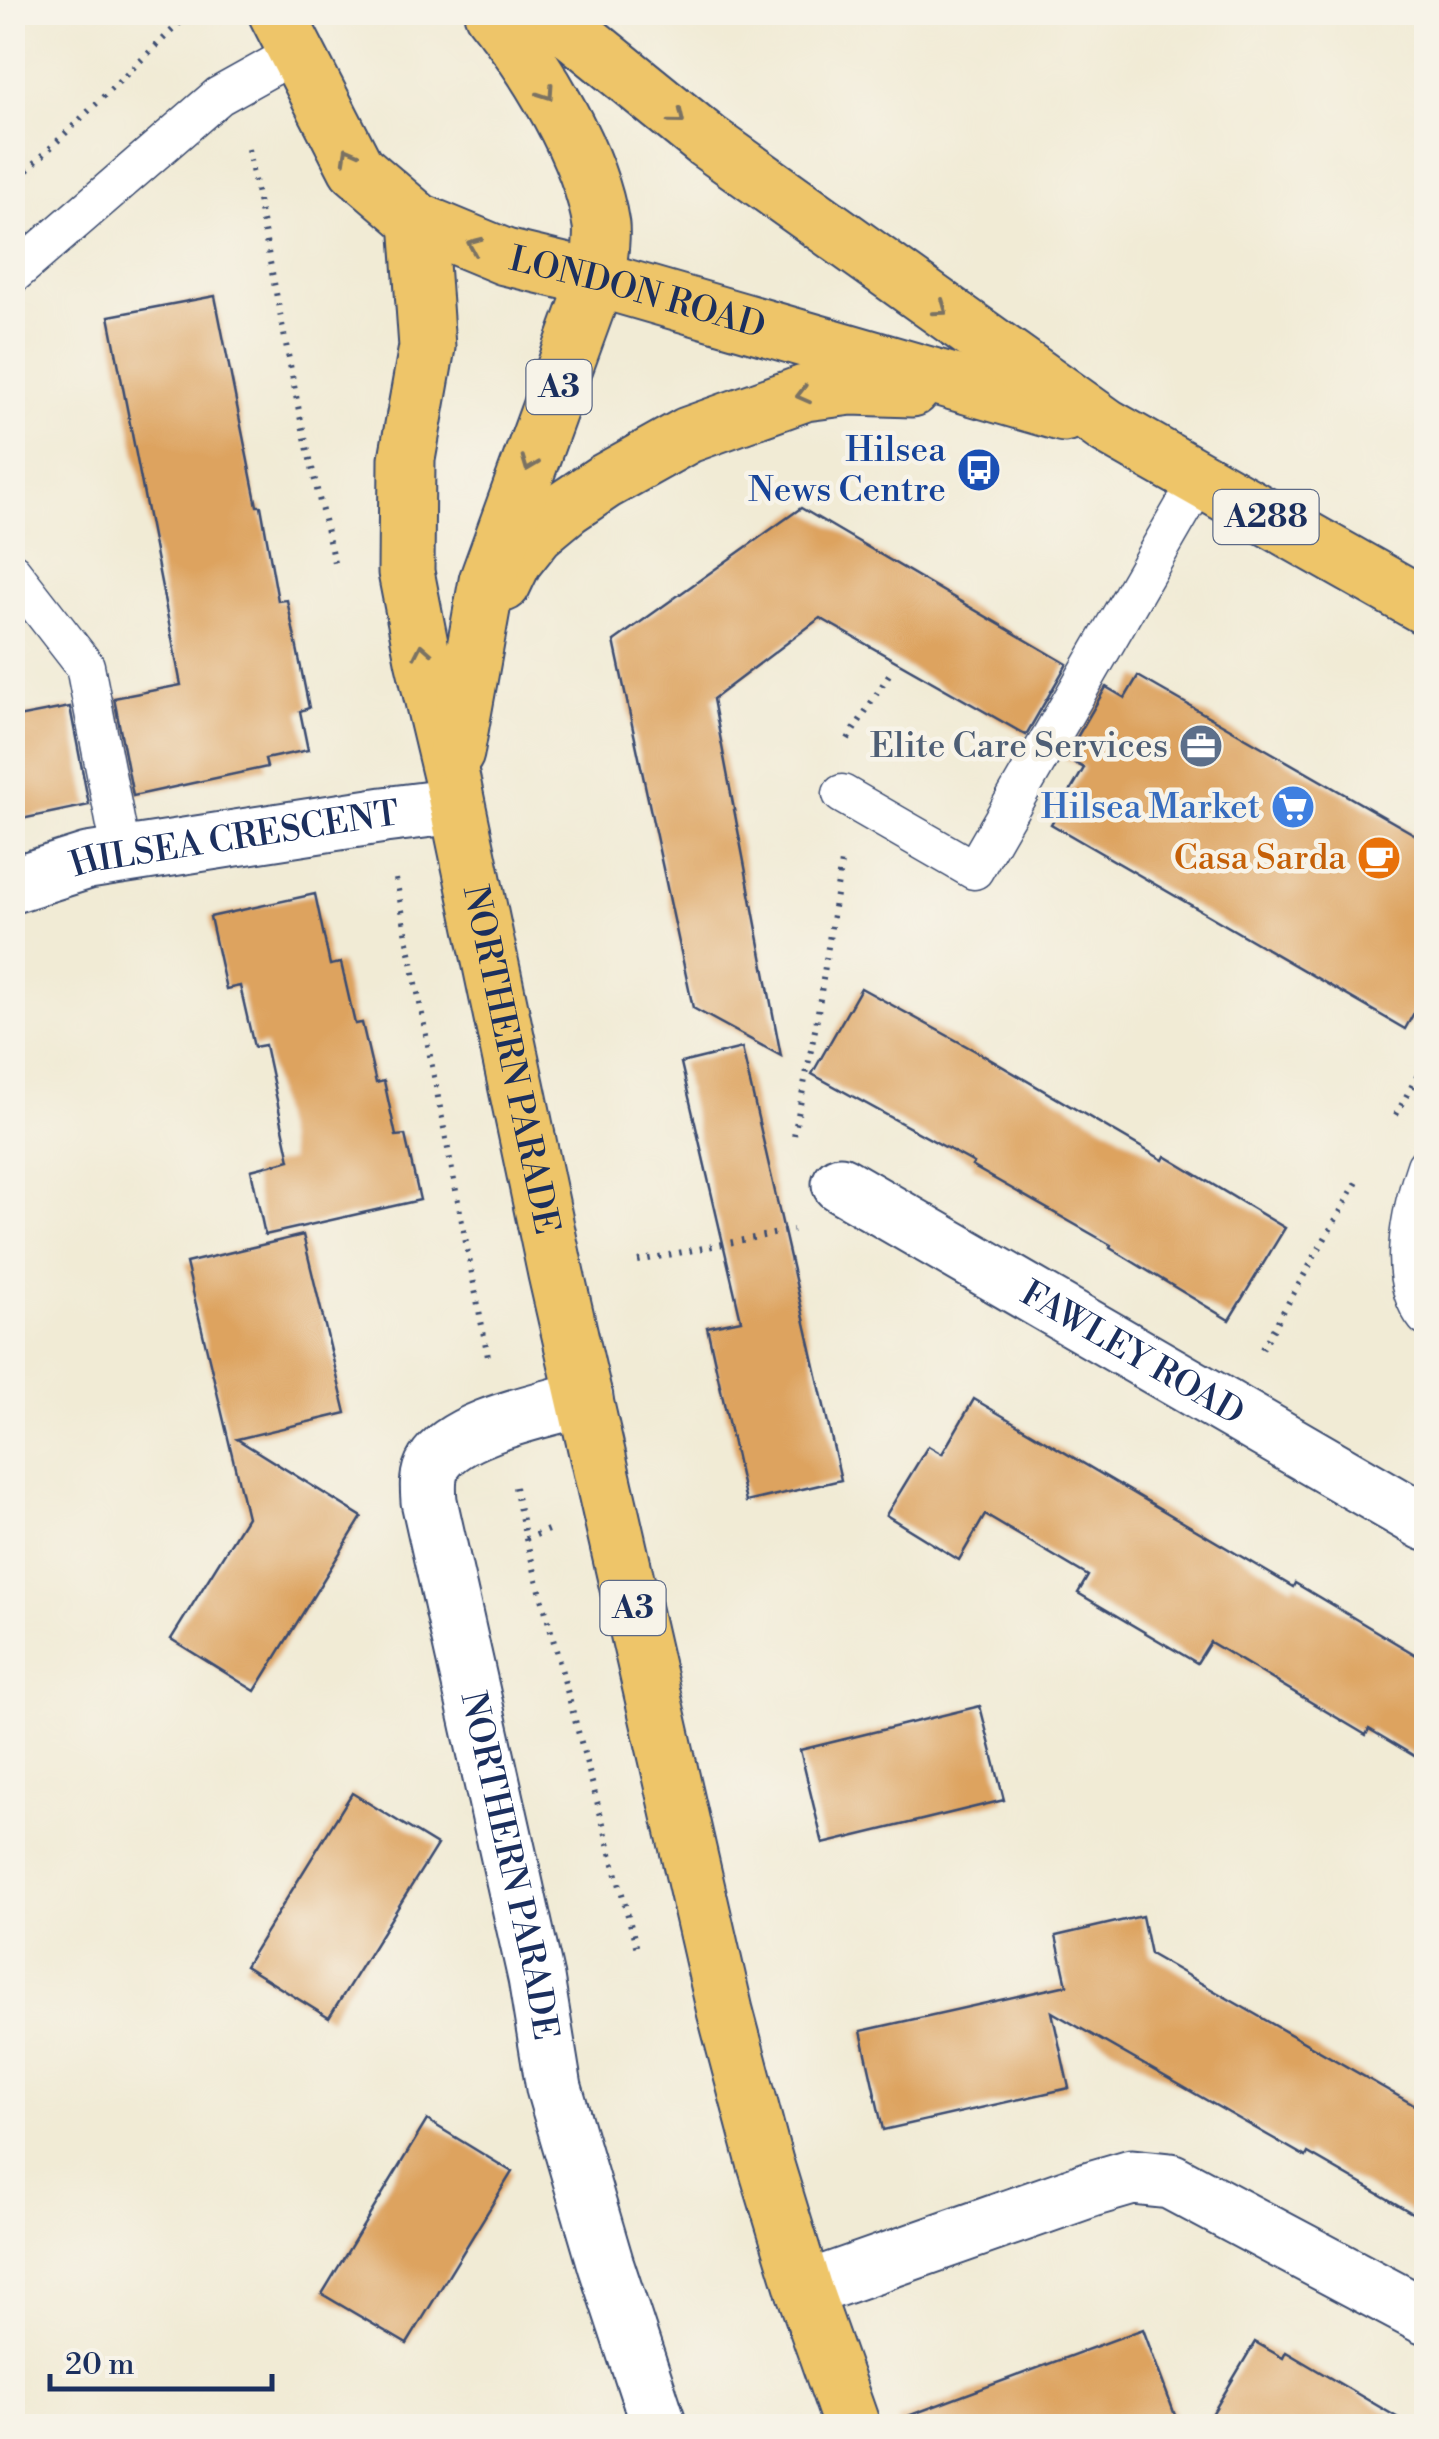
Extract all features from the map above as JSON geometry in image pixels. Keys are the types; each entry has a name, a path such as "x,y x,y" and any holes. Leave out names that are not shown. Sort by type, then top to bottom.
{"main road":[{"name":"A3","path":"454,793 473,649 487,580 597,279 601,228 589,175 560,112 492,12"},
{"name":"LONDON ROAD","path":"548,12 707,141 1106,426 1426,607"},
{"name":"LONDON ROAD","path":"286,32 356,168 418,221 504,257 597,279 1106,426"},
{"name":"A3","path":"418,221 426,347 408,459 406,572 454,793"},
{"name":"LONDON ROAD","path":"473,649 514,561 537,532 604,482 688,435 741,414 805,393 851,387 918,389 1106,426"},
{"name":"NORTHERN PARADE","path":"454,793 548,1235 721,1991 765,2162 804,2290 852,2426"}],"street":[{"name":"HILSEA CRESCENT","path":"12,885 88,862 384,814 454,793"},
{"name":"FAWLEY ROAD","path":"840,1184 1426,1522"},
{"name":"NORTHERN PARADE","path":"585,1398 465,1435 434,1463 428,1481 429,1501 536,1978 554,2088 658,2426"},
{"path":"804,2290 1132,2177 1170,2181 1426,2317"}],"lane":[{"path":"12,275 219,96 286,32"},
{"path":"842,794 974,870 1200,479"},
{"path":"12,572 86,666 122,856"},
{"path":"1426,1166 1416,1194 1407,1265 1418,1307 1426,1318"}],"path":[{"path":"12,185 191,12"},
{"path":"846,744 890,672"},
{"path":"793,1138 816,1025 843,850"},
{"path":"1387,1130 1426,1060"},
{"path":"1258,1354 1357,1182"},
{"path":"638,1261 795,1230"}],"building":[{"path":"215,296 278,601 287,600 298,653 309,708 300,711 308,750 265,759 267,767 133,796 114,698 181,685 109,316"},
{"path":"801,508 1067,664 1026,735 820,618 713,699 781,1056 693,1008 614,641"},
{"path":"1138,676 1426,841 1426,991 1405,1029 1051,824 1084,768 1065,758 1106,687 1125,698"},
{"path":"70,707 89,805 12,821 12,718"},
{"path":"315,894 330,965 341,963 355,1024 362,1023 376,1083 384,1081 396,1136 405,1135 420,1200 265,1235 251,1170 290,1160 265,1045 254,1047 240,986 226,989 210,917"},
{"path":"861,988 1163,1160 1165,1156 1285,1228 1229,1320 1110,1248 1111,1245 972,1166 974,1163 812,1074"},
{"path":"742,1048 841,1480 746,1502 707,1327 741,1320 681,1063"},
{"path":"303,1235 346,1413 237,1439 362,1517 255,1691 171,1639 247,1517 186,1263"},
{"path":"974,1399 1426,1661 1426,1763 1369,1729 1366,1735 1210,1642 1197,1663 1078,1593 1088,1576 985,1515 959,1560 886,1515 928,1446 942,1454"},
{"path":"980,1706 1004,1800 823,1844 800,1750"},
{"path":"352,1793 437,1845 329,2018 245,1966"},
{"path":"1142,1916 1150,1954 1426,2112 1426,2221 1052,2012 1069,2088 883,2130 861,2031 1067,1985 1056,1936"},
{"path":"427,2120 512,2172 407,2344 322,2294"},
{"path":"1143,2329 1179,2426 899,2426 897,2420"},
{"path":"1255,2342 1283,2358 1286,2352 1412,2426 1205,2426"}],"place":[{"name":"Hilsea News Centre","path":"979,470"},
{"name":"Elite Care Services","path":"1201,746"},
{"name":"Hilsea Market","path":"1293,807"},
{"name":"Casa Sarda","path":"1379,858"}]}
